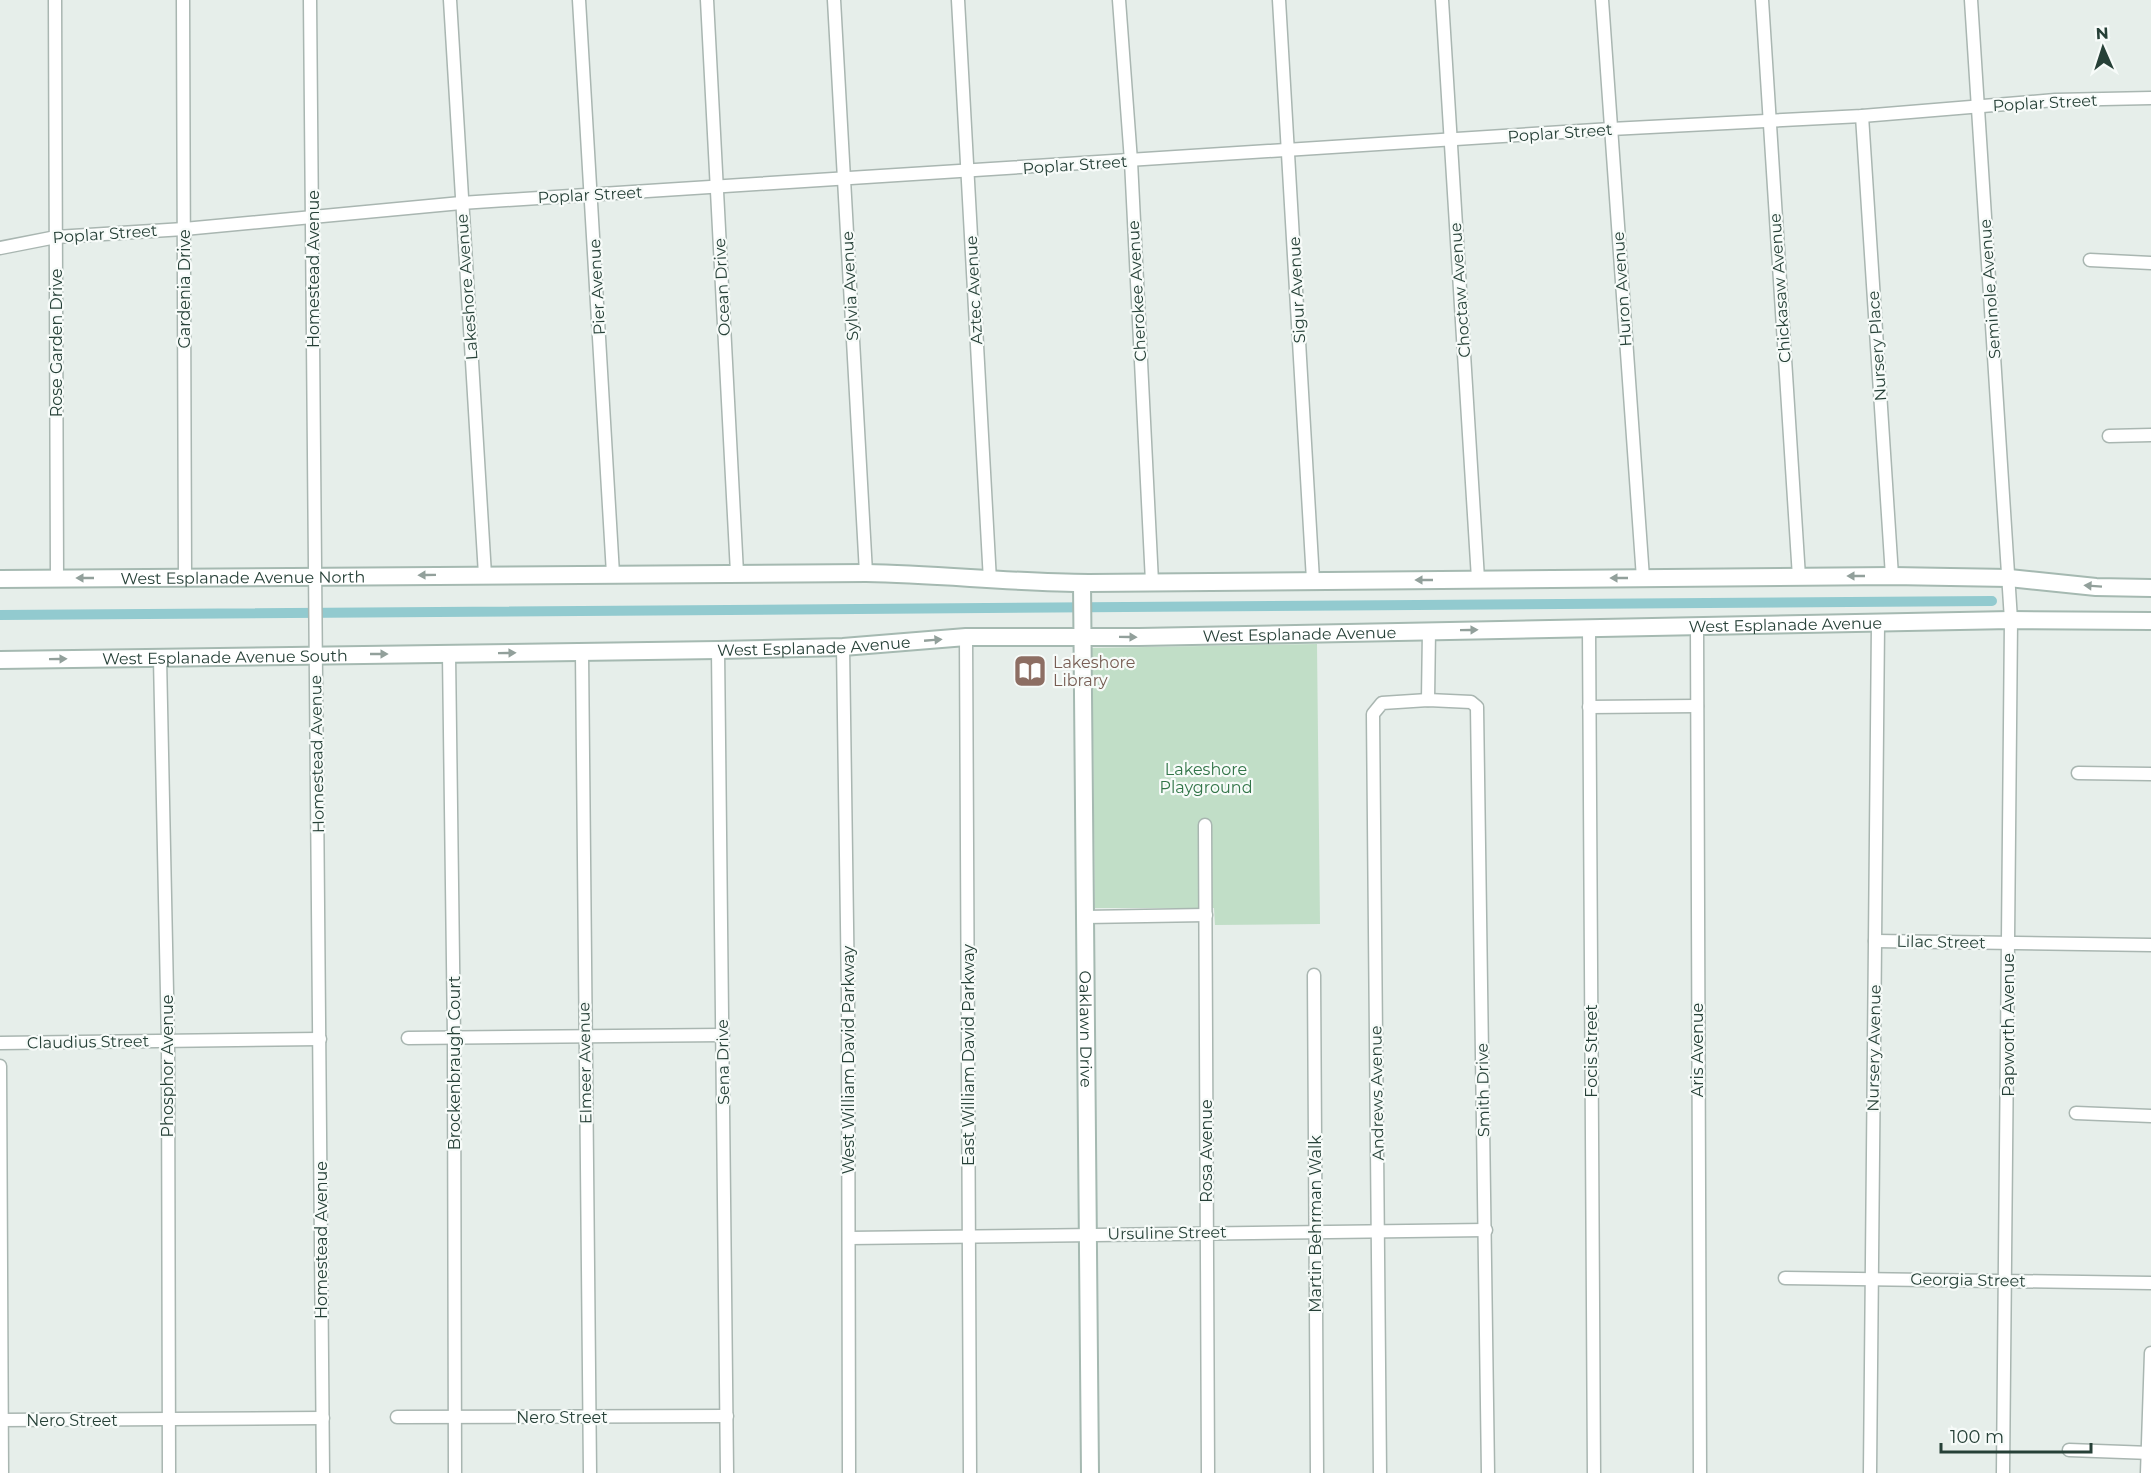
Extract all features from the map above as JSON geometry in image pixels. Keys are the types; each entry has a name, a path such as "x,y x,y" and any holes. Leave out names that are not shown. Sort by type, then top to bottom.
{"main road":[{"path":"485,575 923,574 1082,588 1152,582 1892,576 2009,578 2096,587 2151,588"},
{"name":"West Esplanade Avenue North","path":"0,579 485,575"},
{"name":"Oaklawn Drive","path":"1082,588 1090,1473"},
{"name":"West Esplanade Avenue","path":"449,654 843,647 1083,630 1139,637 1429,630 2151,621"},
{"name":"West Esplanade Avenue South","path":"0,660 449,654"}],"street":[{"name":"Rose Garden Drive","path":"55,0 57,579"},
{"name":"Gardenia Drive","path":"183,0 184,578"},
{"name":"Homestead Avenue","path":"310,0 324,1473"},
{"name":"Lakeshore Avenue","path":"450,0 485,575"},
{"name":"Pier Avenue","path":"579,0 613,574"},
{"name":"Ocean Drive","path":"707,0 737,573"},
{"name":"Sylvia Avenue","path":"834,0 866,573"},
{"name":"Aztec Avenue","path":"958,0 990,580"},
{"name":"Cherokee Avenue","path":"1119,0 1131,161 1152,582"},
{"name":"Sigur Avenue","path":"1280,0 1313,580"},
{"name":"Choctaw Avenue","path":"1442,0 1478,579"},
{"name":"Huron Avenue","path":"1602,0 1643,578"},
{"name":"Chickasaw Avenue","path":"1762,0 1799,577"},
{"name":"Seminole Avenue","path":"1971,0 2009,578"},
{"name":"Poplar Street","path":"0,248 56,237 184,229 461,202 844,180 1611,129 1862,116 2055,100 2151,98"},
{"name":"Nursery Place","path":"1862,116 1892,576"},
{"path":"2090,260 2151,263"},
{"path":"2109,436 2151,435"},
{"name":"Papworth Avenue","path":"2003,1473 2011,621 2009,578"},
{"name":"Nursery Avenue","path":"1870,1473 1878,624"},
{"name":"Aris Avenue","path":"1697,627 1700,1473"},
{"name":"Focis Street","path":"1589,629 1594,1473"},
{"path":"1428,700 1429,630"},
{"name":"East William David Parkway","path":"966,637 970,1473"},
{"name":"West William David Parkway","path":"843,647 849,1473"},
{"name":"Sena Drive","path":"718,650 726,1473"},
{"name":"Elmeer Avenue","path":"582,653 590,1473"},
{"name":"Brockenbraugh Court","path":"449,654 454,1038 455,1473"},
{"name":"Phosphor Avenue","path":"160,658 168,1041 169,1473"},
{"name":"Smith Drive","path":"1428,700 1471,702 1477,707 1488,1473"},
{"name":"Andrews Avenue","path":"1380,1473 1373,714 1382,703 1428,700"},
{"path":"1589,707 1697,706"},
{"path":"2078,772 2151,774"},
{"name":"Rosa Avenue","path":"1205,825 1208,1473"},
{"path":"1085,917 1206,915"},
{"name":"Lilac Street","path":"1875,941 2151,945"},
{"name":"Martin Behrman Walk","path":"1314,975 1317,1473"},
{"path":"408,1038 723,1035"},
{"name":"Claudius Street","path":"0,1043 320,1039"},
{"path":"0,1066 2,1473"},
{"path":"2076,1113 2151,1116"},
{"name":"Ursuline Street","path":"849,1238 1486,1230"},
{"name":"Georgia Street","path":"1785,1278 2151,1283"},
{"path":"2147,1473 2151,1353"},
{"name":"Nero Street","path":"397,1417 727,1416"},
{"name":"Nero Street","path":"1,1420 323,1418"},
{"path":"2069,1450 2149,1453"}],"green space":[{"name":"Lakeshore Playground","path":"1317,644 1320,924 1215,925 1214,908 1095,908 1092,648"}],"waterway":[{"path":"0,615 1992,601"}],"place":[{"name":"Lakeshore Library","path":"1030,671"}]}
